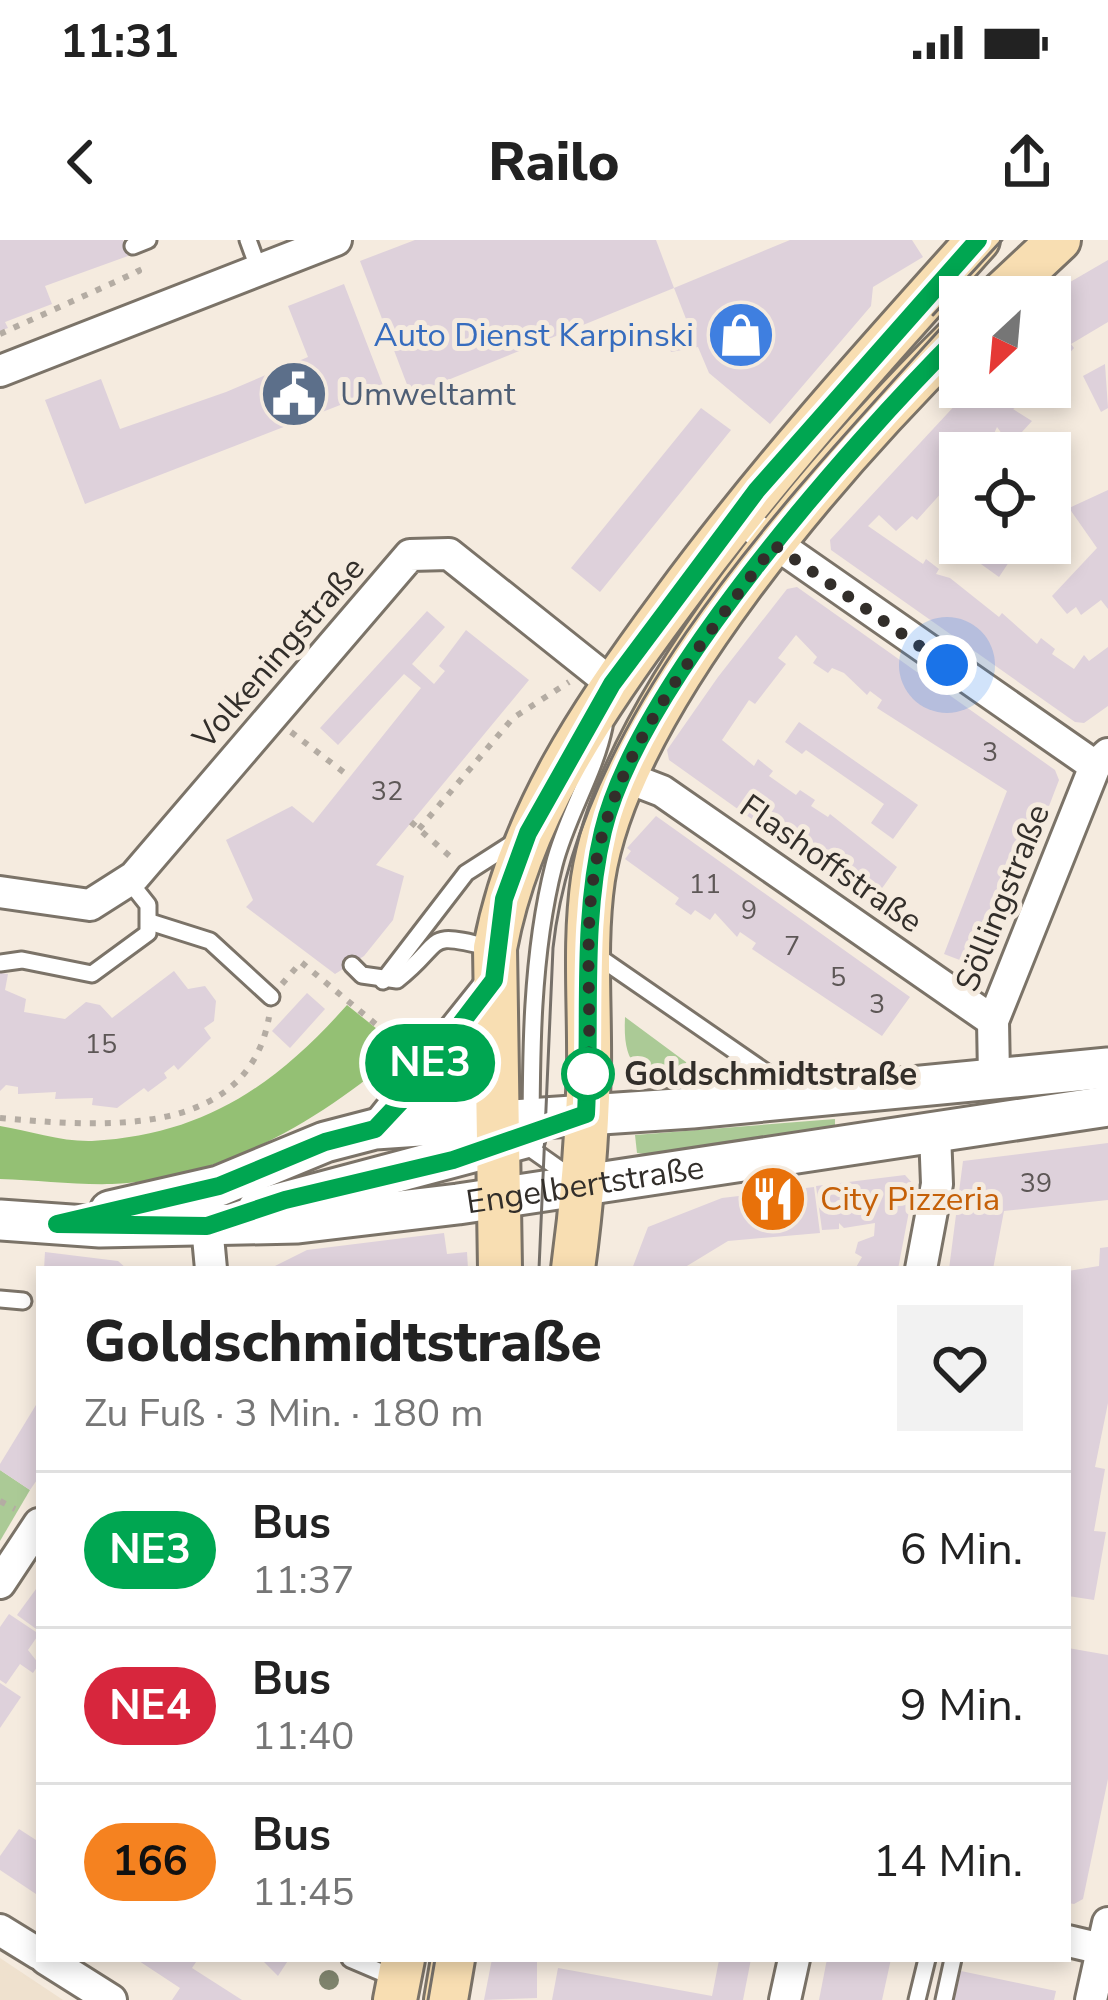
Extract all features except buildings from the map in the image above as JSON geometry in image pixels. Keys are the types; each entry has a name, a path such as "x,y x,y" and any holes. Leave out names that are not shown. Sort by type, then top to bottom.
{"main road":[{"path":"500,1266 498,1198 515,1130 494,964 504,899 528,833 602,677 977,240"},
{"path":"1020,276 1059,240"},
{"path":"573,1266 586,1114 593,881 604,824 623,776 656,712 774,545 939,359"},
{"path":"446,2000 452,1962"}],"street":[{"path":"0,371 337,240"},
{"path":"977,240 998,276"},
{"path":"736,516 1104,765"},
{"name":"Volkeningstraße","path":"0,892 90,905 129,880 410,555 449,554 602,677"},
{"name":"Söllingstraße","path":"994,1076 993,1021 1104,765"},
{"name":"Flashoffstraße","path":"623,776 662,790 993,1021"},
{"path":"375,1129 404,1098 494,964"},
{"name":"Engelbertstraße","path":"57,1224 219,1186 325,1142 375,1129 515,1130 586,1114 1108,1068"},
{"name":"Engelbertstraße","path":"0,1220 207,1226 298,1223 498,1198 1108,1106"},
{"path":"211,1266 207,1226 515,1130"},
{"path":"923,1266 937,1184 935,1133"},
{"path":"0,1583 36,1529"},
{"path":"0,1930 36,1953"},
{"path":"1071,1941 1106,1935 1091,2000"},
{"path":"51,1962 111,2000"},
{"path":"785,2000 793,1962"}],"lane":[{"path":"248,240 259,270"},
{"path":"582,1185 531,1149 515,1130 542,916 555,859 598,753 602,677"},
{"path":"383,980 466,873 528,833"},
{"path":"0,963 22,960 92,974 148,933 148,905 129,880"},
{"path":"150,922 210,941 271,997"},
{"path":"352,965 362,975 397,980 432,942 446,936 494,964"},
{"path":"589,950 802,1098"},
{"path":"0,1299 23,1301"},
{"path":"357,1962 399,1980"},
{"path":"917,2000 926,1962"},
{"path":"944,2000 952,1962"}],"path":[{"path":"0,334 139,271 138,248"},
{"path":"419,829 513,718 602,677"},
{"path":"271,717 350,777"},
{"path":"411,822 448,855"},
{"path":"287,979 301,962 410,1052"},
{"path":"0,1118 122,1123 200,1109 254,1064 265,1037 271,997"}],"shaded area":[{"path":"0,1958 63,2000 0,2000"}],"green space":[{"path":"347,1005 402,1049 339,1099 268,1142 152,1180 98,1184 0,1179 0,1126 81,1141 169,1129 202,1117 264,1082"},
{"path":"625,1017 698,1071 664,1073 641,1068 628,1052"},
{"path":"835,1119 835,1130 668,1157 637,1153 635,1135"},
{"path":"0,1470 30,1490 0,1541"}],"tram line":[{"path":"933,315 1002,240"},
{"path":"539,1266 553,948 572,858 606,770 652,685 708,602 770,522 939,330"},
{"path":"428,2000 434,1962"}],"bus line":[{"name":"NE3","path":"946,276 978,240"},
{"name":"NE3","path":"939,284 757,490 612,684 560,768 528,833 504,899 494,980 375,1129 325,1142 219,1186 57,1224 207,1226 285,1200 453,1160 586,1114 593,881 604,824 623,776 656,712 774,545 939,356"}],"place":[{"name":"Auto Dienst Karpinski","path":"741,335"},
{"name":"Umweltamt","path":"294,394"},
{"name":"Goldschmidtstraße","path":"588,1074"},
{"name":"City Pizzeria","path":"773,1199"}],"route":[{"path":"588,1074 593,881 604,824 656,712 774,545 947,665"}]}
